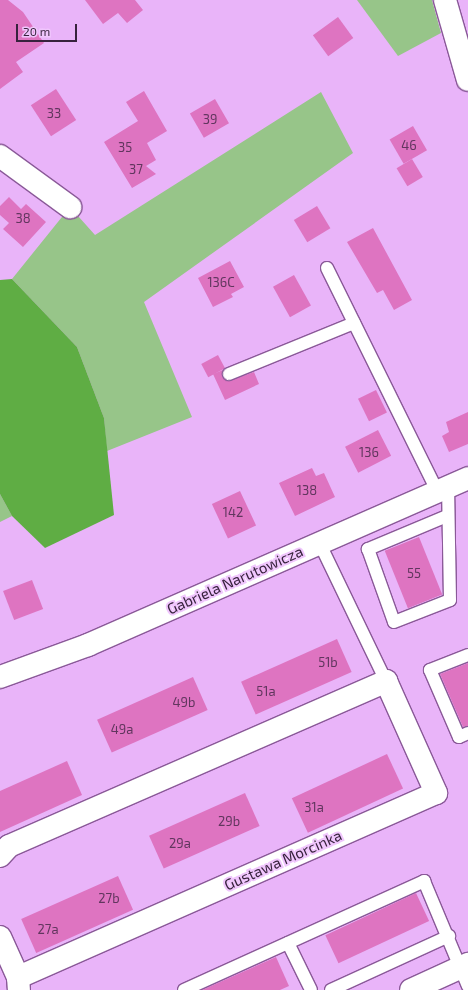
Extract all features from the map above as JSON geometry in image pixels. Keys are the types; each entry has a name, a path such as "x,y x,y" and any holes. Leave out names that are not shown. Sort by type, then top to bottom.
{"street":[{"path":"445,0 468,80"},
{"path":"0,156 70,207"},
{"name":"Gabriela Narutowicza","path":"0,677 88,645 319,542 468,478"},
{"path":"0,856 9,846 386,680"},
{"name":"Gustawa Morcinka","path":"0,937 12,974 436,793 386,680"},
{"path":"411,990 466,972"}],"lane":[{"path":"327,268 354,323 442,489 447,516 450,600 394,622 368,549 447,516"},
{"path":"229,374 354,323"},
{"name":"Gustawa Morcinka","path":"319,542 386,680"},
{"path":"468,655 430,670 459,737 468,733"},
{"path":"184,990 424,881 466,972"},
{"path":"331,990 449,936"},
{"path":"288,943 310,990"}],"green space":[{"path":"357,0 432,0 441,33 398,56"},
{"path":"321,92 353,153 144,302 192,417 107,451 104,418 77,347 12,279 70,207 95,235"},
{"path":"12,279 77,347 104,418 114,515 45,548 12,516 0,494 0,280"},
{"path":"0,494 12,516 0,522"}],"building":[{"path":"0,0 8,0 23,12 44,43 16,62 23,72 0,89"},
{"path":"85,0 135,0 143,10 127,23 118,13 103,24"},
{"path":"338,17 353,38 328,56 313,35"},
{"path":"56,89 76,120 51,136 31,105"},
{"path":"144,91 167,131 147,143 156,160 146,166 156,174 132,188 104,142 138,121 126,102"},
{"path":"215,99 229,123 204,138 190,114"},
{"path":"413,126 427,150 404,164 390,140"},
{"path":"412,159 423,177 407,186 397,168"},
{"path":"9,197 21,209 26,204 46,222 23,247 3,229 9,223 0,215 0,206"},
{"path":"317,206 330,228 307,242 294,220"},
{"path":"373,228 412,300 394,310 383,290 377,293 347,242"},
{"path":"230,261 244,287 231,294 233,297 213,307 198,278"},
{"path":"294,275 311,306 290,317 273,287"},
{"path":"218,355 225,368 208,377 201,364"},
{"path":"223,370 222,377 228,381 254,372 259,384 225,400 213,374"},
{"path":"376,390 387,412 369,421 358,399"},
{"path":"468,412 468,444 449,452 442,436 449,432 446,422"},
{"path":"378,430 391,456 358,473 345,447"},
{"path":"312,468 316,476 324,473 335,497 295,516 279,483"},
{"path":"240,491 256,525 228,539 212,504"},
{"path":"419,537 442,594 408,608 385,551"},
{"path":"32,580 43,609 14,620 3,591"},
{"path":"337,639 352,672 256,715 241,682"},
{"path":"468,663 468,726 463,727 440,674"},
{"path":"193,677 208,710 112,753 97,720"},
{"path":"387,754 403,788 308,833 292,798"},
{"path":"67,761 82,795 0,832 0,791"},
{"path":"245,793 260,826 164,869 149,836"},
{"path":"118,876 133,910 36,953 21,919"},
{"path":"416,893 429,921 338,963 325,935"},
{"path":"276,957 289,986 280,990 202,990"}]}
